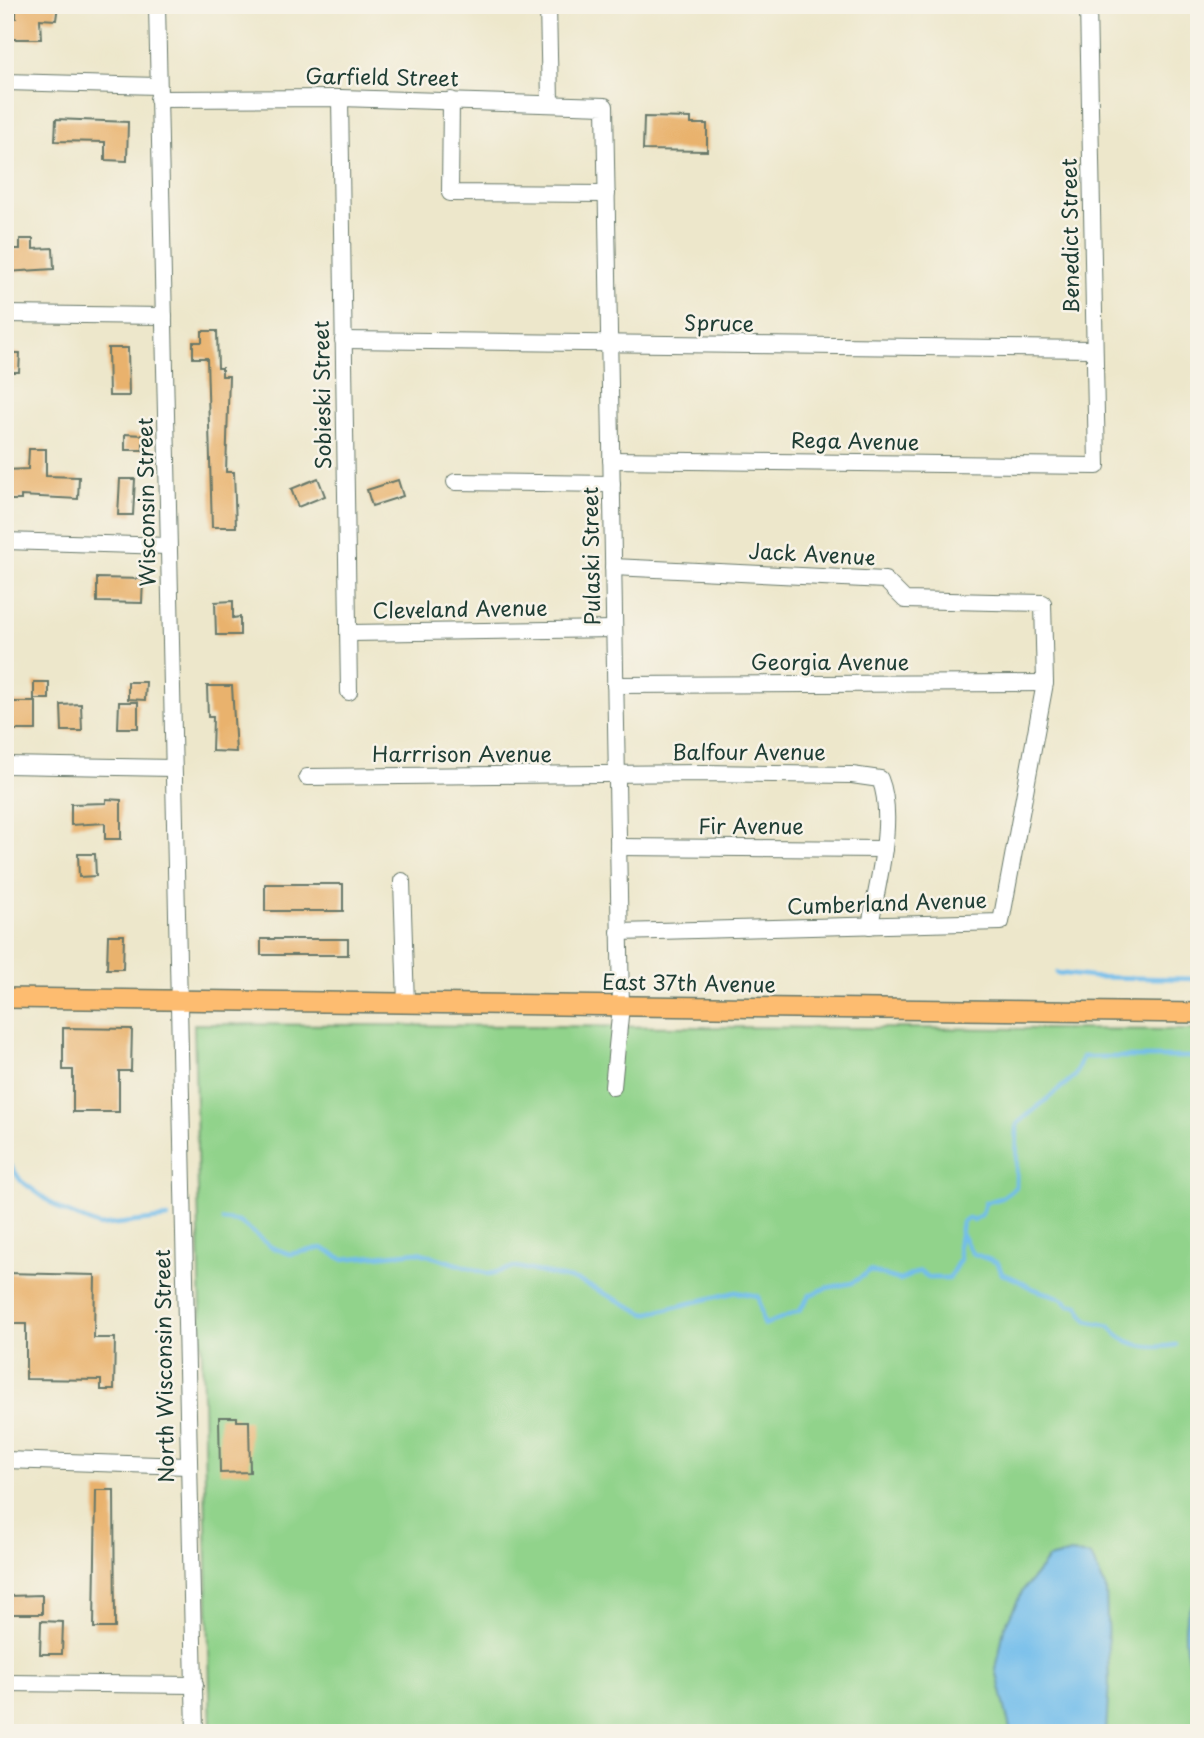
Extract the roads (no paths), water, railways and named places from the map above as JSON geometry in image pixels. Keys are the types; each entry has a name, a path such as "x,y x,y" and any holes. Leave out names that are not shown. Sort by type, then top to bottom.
{"main road":[{"name":"East 37th Avenue","path":"5,998 1199,1013"}],"street":[{"name":"Wisconsin Street","path":"157,5 178,999"},
{"path":"548,5 550,102"},
{"name":"Benedict Street","path":"1088,5 1097,466"},
{"name":"Garfield Street","path":"5,82 158,93 550,102 605,106"},
{"name":"Sobieski Street","path":"340,98 349,692"},
{"path":"451,100 450,193 607,194"},
{"name":"Pulaski Street","path":"605,106 621,1006 613,1087"},
{"path":"5,314 164,316"},
{"name":"Spruce","path":"343,340 1094,349"},
{"name":"Rega Avenue","path":"611,460 1097,466"},
{"path":"455,482 612,484"},
{"path":"5,541 168,546"},
{"name":"Jack Avenue","path":"613,567 885,580 905,600 1042,603"},
{"name":"Cumberland Avenue","path":"619,932 1001,922 1045,683 1042,603"},
{"name":"Cleveland Avenue","path":"350,633 614,629"},
{"name":"Georgia Avenue","path":"615,685 1045,683"},
{"path":"5,765 173,768"},
{"name":"Harrrison Avenue","path":"307,777 617,775"},
{"name":"Balfour Avenue","path":"617,775 852,775 880,779 886,793 884,849"},
{"name":"Fir Avenue","path":"618,847 884,849"},
{"path":"870,926 884,849"},
{"path":"402,881 406,1004"},
{"name":"North Wisconsin Street","path":"178,999 195,1733"},
{"path":"5,1460 188,1466"},
{"path":"5,1683 195,1685"}],"water":[{"path":"1071,1553 1091,1556 1106,1589 1109,1683 1106,1733 1011,1733 996,1670 1004,1628 1023,1590 1048,1559"},
{"path":"1199,1598 1199,1702 1185,1632 1186,1618"}],"waterway":[{"path":"1057,973 1091,977 1199,979"},
{"path":"223,1220 240,1222 271,1247 290,1254 322,1248 343,1259 418,1252 489,1274 517,1267 579,1281 646,1314 736,1292 758,1296 764,1325 799,1311 810,1295 826,1288 852,1283 870,1271 900,1280 920,1271 929,1278 949,1278 960,1259 958,1247 962,1222 968,1218 974,1220 982,1214 985,1203 1001,1198 1016,1187 1017,1124 1075,1076 1082,1057 1199,1057"},
{"path":"5,1157 21,1181 61,1210 99,1226 168,1218"},
{"path":"962,1235 972,1253 998,1263 1002,1274 1060,1298 1070,1305 1078,1305 1087,1321 1110,1326 1123,1338 1139,1345 1176,1345"}]}
